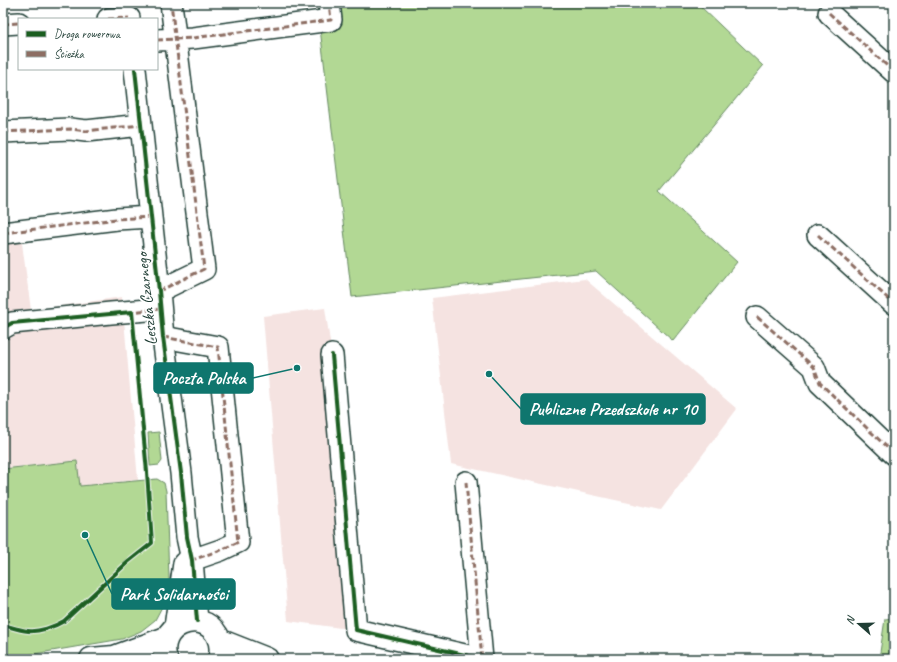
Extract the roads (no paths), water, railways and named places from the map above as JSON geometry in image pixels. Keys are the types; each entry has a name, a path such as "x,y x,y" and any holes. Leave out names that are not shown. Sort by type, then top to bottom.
{"street":[{"path":"3,328 12,323 111,313 160,300 204,269 167,39 171,3"},
{"path":"167,39 193,38 331,20 329,3"},
{"path":"112,18 129,13"},
{"path":"829,13 894,72"},
{"path":"3,24 18,23"},
{"name":"Leszka Czarnego","path":"135,70 163,338 181,473 187,537 192,560 197,621"},
{"path":"3,132 70,129 86,131 140,125"},
{"path":"3,232 117,219 151,217"},
{"path":"818,235 894,304"},
{"path":"757,317 814,366 820,383 894,454"},
{"path":"163,338 218,347 238,542 221,550 192,560"},
{"path":"332,355 356,630 482,659 466,482"},
{"name":"Leszka Czarnego","path":"169,641 187,537"},
{"path":"91,659 122,658 169,641 182,623 197,621 204,624 216,633 219,649 267,659"}],"place":[{"name":"Poczta Polska","path":"297,368"},
{"name":"Publiczne Przedszkole nr 10","path":"489,374"},
{"name":"Park Solidarności","path":"85,535"}]}
